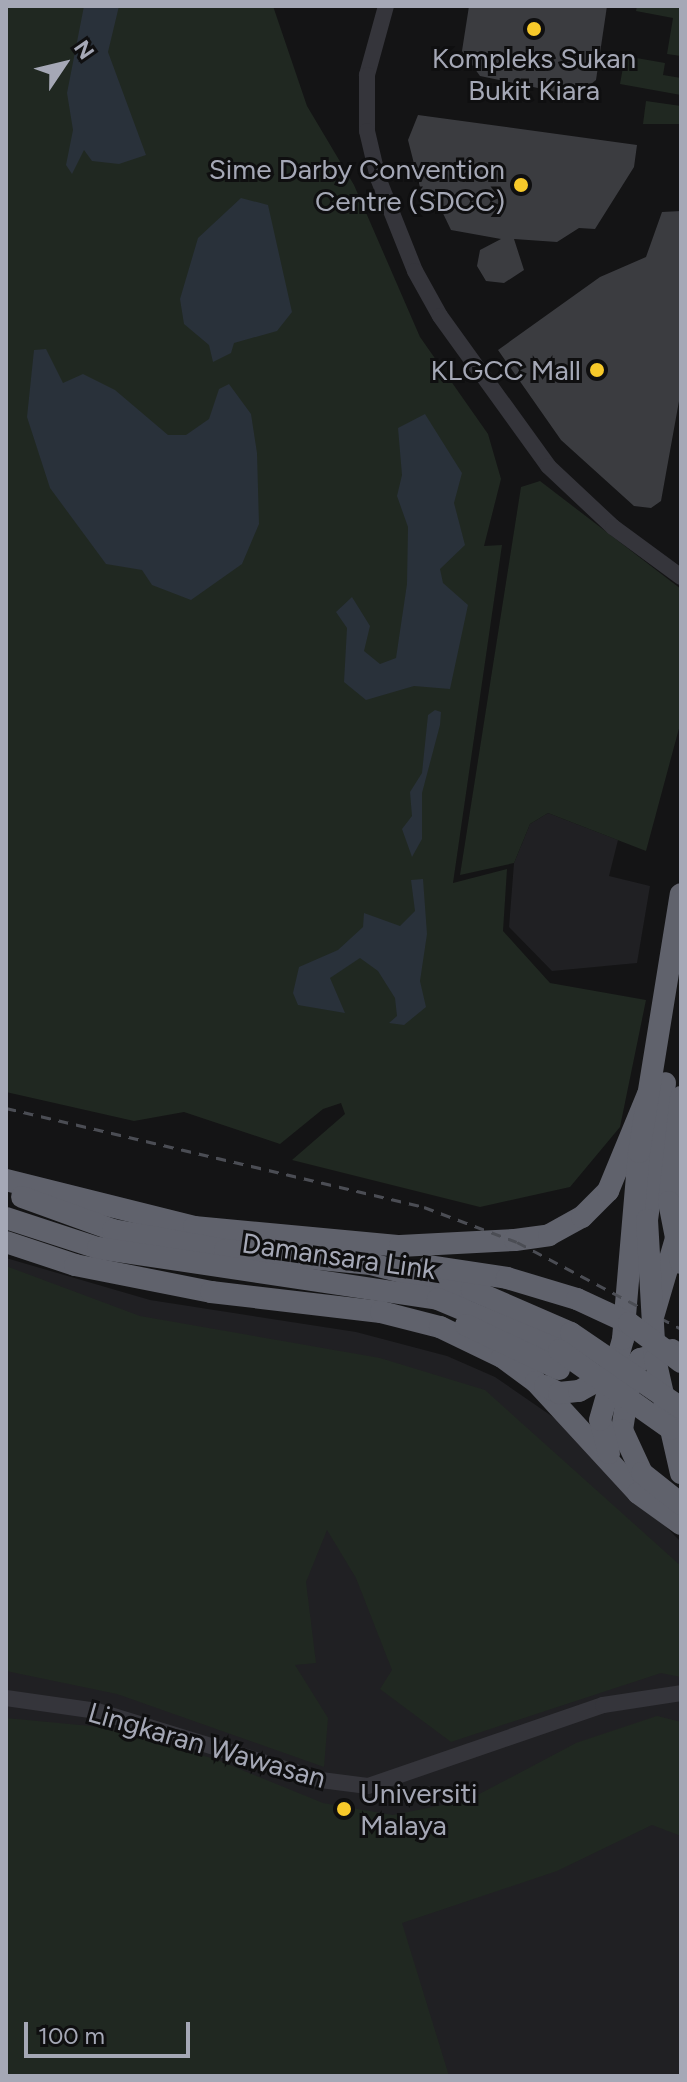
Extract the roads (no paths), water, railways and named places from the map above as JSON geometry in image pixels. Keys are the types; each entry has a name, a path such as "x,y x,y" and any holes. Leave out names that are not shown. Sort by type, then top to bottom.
{"highway":[{"path":"638,1493 604,1444 600,1420 627,1310 632,1218 648,1094 681,894"},
{"path":"681,973 655,1147 647,1284 662,1409 681,1473"},
{"path":"6,1180 194,1227 400,1246 515,1240 549,1235 582,1217 608,1191 648,1094"},
{"path":"681,1097 669,1202 681,1263"},
{"name":"Damansara Link","path":"6,1191 113,1230 225,1250 371,1264 472,1290 563,1351"},
{"name":"Damansara Link","path":"6,1218 98,1248 378,1286 477,1312 681,1408"},
{"path":"632,1218 646,1246 664,1245 680,1221"},
{"path":"6,1242 75,1265 189,1287 381,1312 440,1327 502,1357 536,1382 559,1393 612,1375 648,1329 680,1221"},
{"path":"98,1248 132,1263 253,1287 404,1307 502,1339 563,1351 675,1444"},
{"path":"371,1264 507,1278 577,1299 629,1323 681,1362"},
{"path":"189,1287 253,1287"},
{"path":"681,1352 661,1349 640,1359 625,1393 622,1430 642,1473 681,1504"},
{"path":"536,1382 638,1493 681,1524"}],"street":[{"path":"386,6 367,75 367,131 378,178 415,271 440,316 548,466 613,527 680,575"},
{"name":"Lingkaran Wawasan","path":"6,1698 97,1711 321,1780 368,1786 603,1705 681,1693"}],"railway":[{"path":"6,1108 424,1207 517,1242 681,1329"}],"place":[{"name":"Kompleks Sukan Bukit Kiara","path":"534,29"},
{"name":"Sime Darby Convention Centre (SDCC)","path":"521,185"},
{"name":"KLGCC Mall","path":"597,370"},
{"name":"Universiti Malaya","path":"344,1809"}]}
